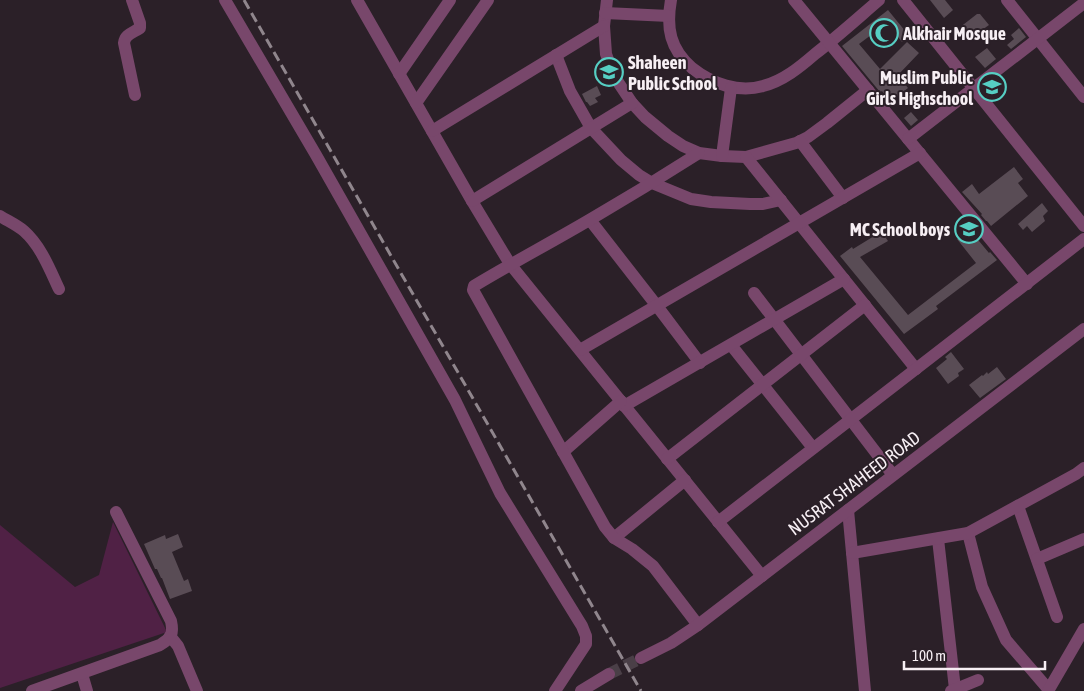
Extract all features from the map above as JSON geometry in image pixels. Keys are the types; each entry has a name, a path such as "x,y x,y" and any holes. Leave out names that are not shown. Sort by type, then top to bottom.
{"street":[{"path":"132,0 140,28 128,35 124,39 124,44 135,95"},
{"path":"225,0 316,155 455,400 500,493 582,626 586,636 586,644 555,691"},
{"path":"357,0 510,264 762,576"},
{"path":"399,74 450,0"},
{"path":"416,103 488,0"},
{"path":"671,0 668,24 670,39 684,61 704,77 731,88 764,86 781,78 829,43 879,0"},
{"path":"794,0 1027,284"},
{"path":"903,0 1084,226"},
{"path":"1007,0 1084,97"},
{"path":"908,139 1084,3"},
{"path":"432,131 556,55 605,13 669,16"},
{"path":"605,13 606,54 609,65 632,103 645,117 668,136 683,146 699,153 746,157 800,141 827,123 868,90"},
{"path":"556,55 570,91 591,128 621,160 639,175 652,183 691,198 711,202 763,204 781,200"},
{"path":"722,156 731,88"},
{"path":"472,201 632,103"},
{"path":"800,141 843,198"},
{"path":"698,625 653,566 632,549 614,538 605,526 473,290 474,286 510,264 590,220 699,153"},
{"path":"580,350 920,153"},
{"path":"746,157 916,369"},
{"path":"0,216 23,230 33,241 48,265 59,289"},
{"path":"590,220 700,363"},
{"path":"718,522 1084,239"},
{"path":"563,452 623,404 700,363 844,279"},
{"path":"754,292 893,475"},
{"path":"667,459 865,306"},
{"name":"NUSRAT SHAHEED ROAD","path":"640,658 671,643 698,625 893,475 1082,336"},
{"path":"731,345 813,448"},
{"path":"852,553 968,534 1084,468"},
{"path":"614,538 685,480"},
{"path":"1018,506 1057,617"},
{"path":"848,510 865,691"},
{"path":"32,691 160,645 170,636 173,630 171,621 116,512"},
{"path":"968,534 982,587 1006,640 1048,690 1084,629"},
{"path":"938,539 953,690 978,680"},
{"path":"1037,559 1084,539"},
{"path":"170,636 178,646 197,691"},
{"path":"82,674 87,691"},
{"path":"583,690 609,674"}],"shaded area":[{"path":"113,522 167,632 0,688 0,525 75,587 99,575"}],"building":[{"path":"930,0 945,0 953,10 944,18"},
{"path":"888,10 910,37 902,42 887,23 859,44 880,69 907,42 919,53 898,75 908,88 890,102 842,46"},
{"path":"977,14 980,14 989,25 968,40 959,28"},
{"path":"1019,28 1026,37 1011,49 1007,45 1014,39 1011,35"},
{"path":"987,48 996,59 985,68 975,57"},
{"path":"597,86 601,95 595,98 598,102 590,106 582,94"},
{"path":"911,112 918,120 911,126 904,118"},
{"path":"1014,167 1023,179 1018,183 1028,196 991,226 962,192 972,184 979,194"},
{"path":"1042,203 1048,211 1043,216 1045,221 1032,232 1027,226 1023,230 1018,224"},
{"path":"889,225 894,233 886,238 888,241 860,257 908,315 976,263 957,239 969,229 997,260 936,306 938,309 904,334 840,256 852,247 853,249 884,230"},
{"path":"951,352 964,369 958,373 959,376 948,384 936,368 947,359 945,357"},
{"path":"997,367 1006,379 980,398 969,385"},
{"path":"178,534 183,547 172,552 184,581 188,579 192,591 170,599 162,578 157,569 155,569 144,544 165,535 166,539"}],"tunnel":[{"path":"609,674 641,658"}],"railway":[{"path":"244,0 641,691"}],"place":[{"name":"Alkhair Mosque","path":"884,33"},
{"name":"Shaheen Public School","path":"609,72"},
{"name":"Muslim Public Girls Highschool","path":"992,87"},
{"name":"MC School boys","path":"969,229"}]}
